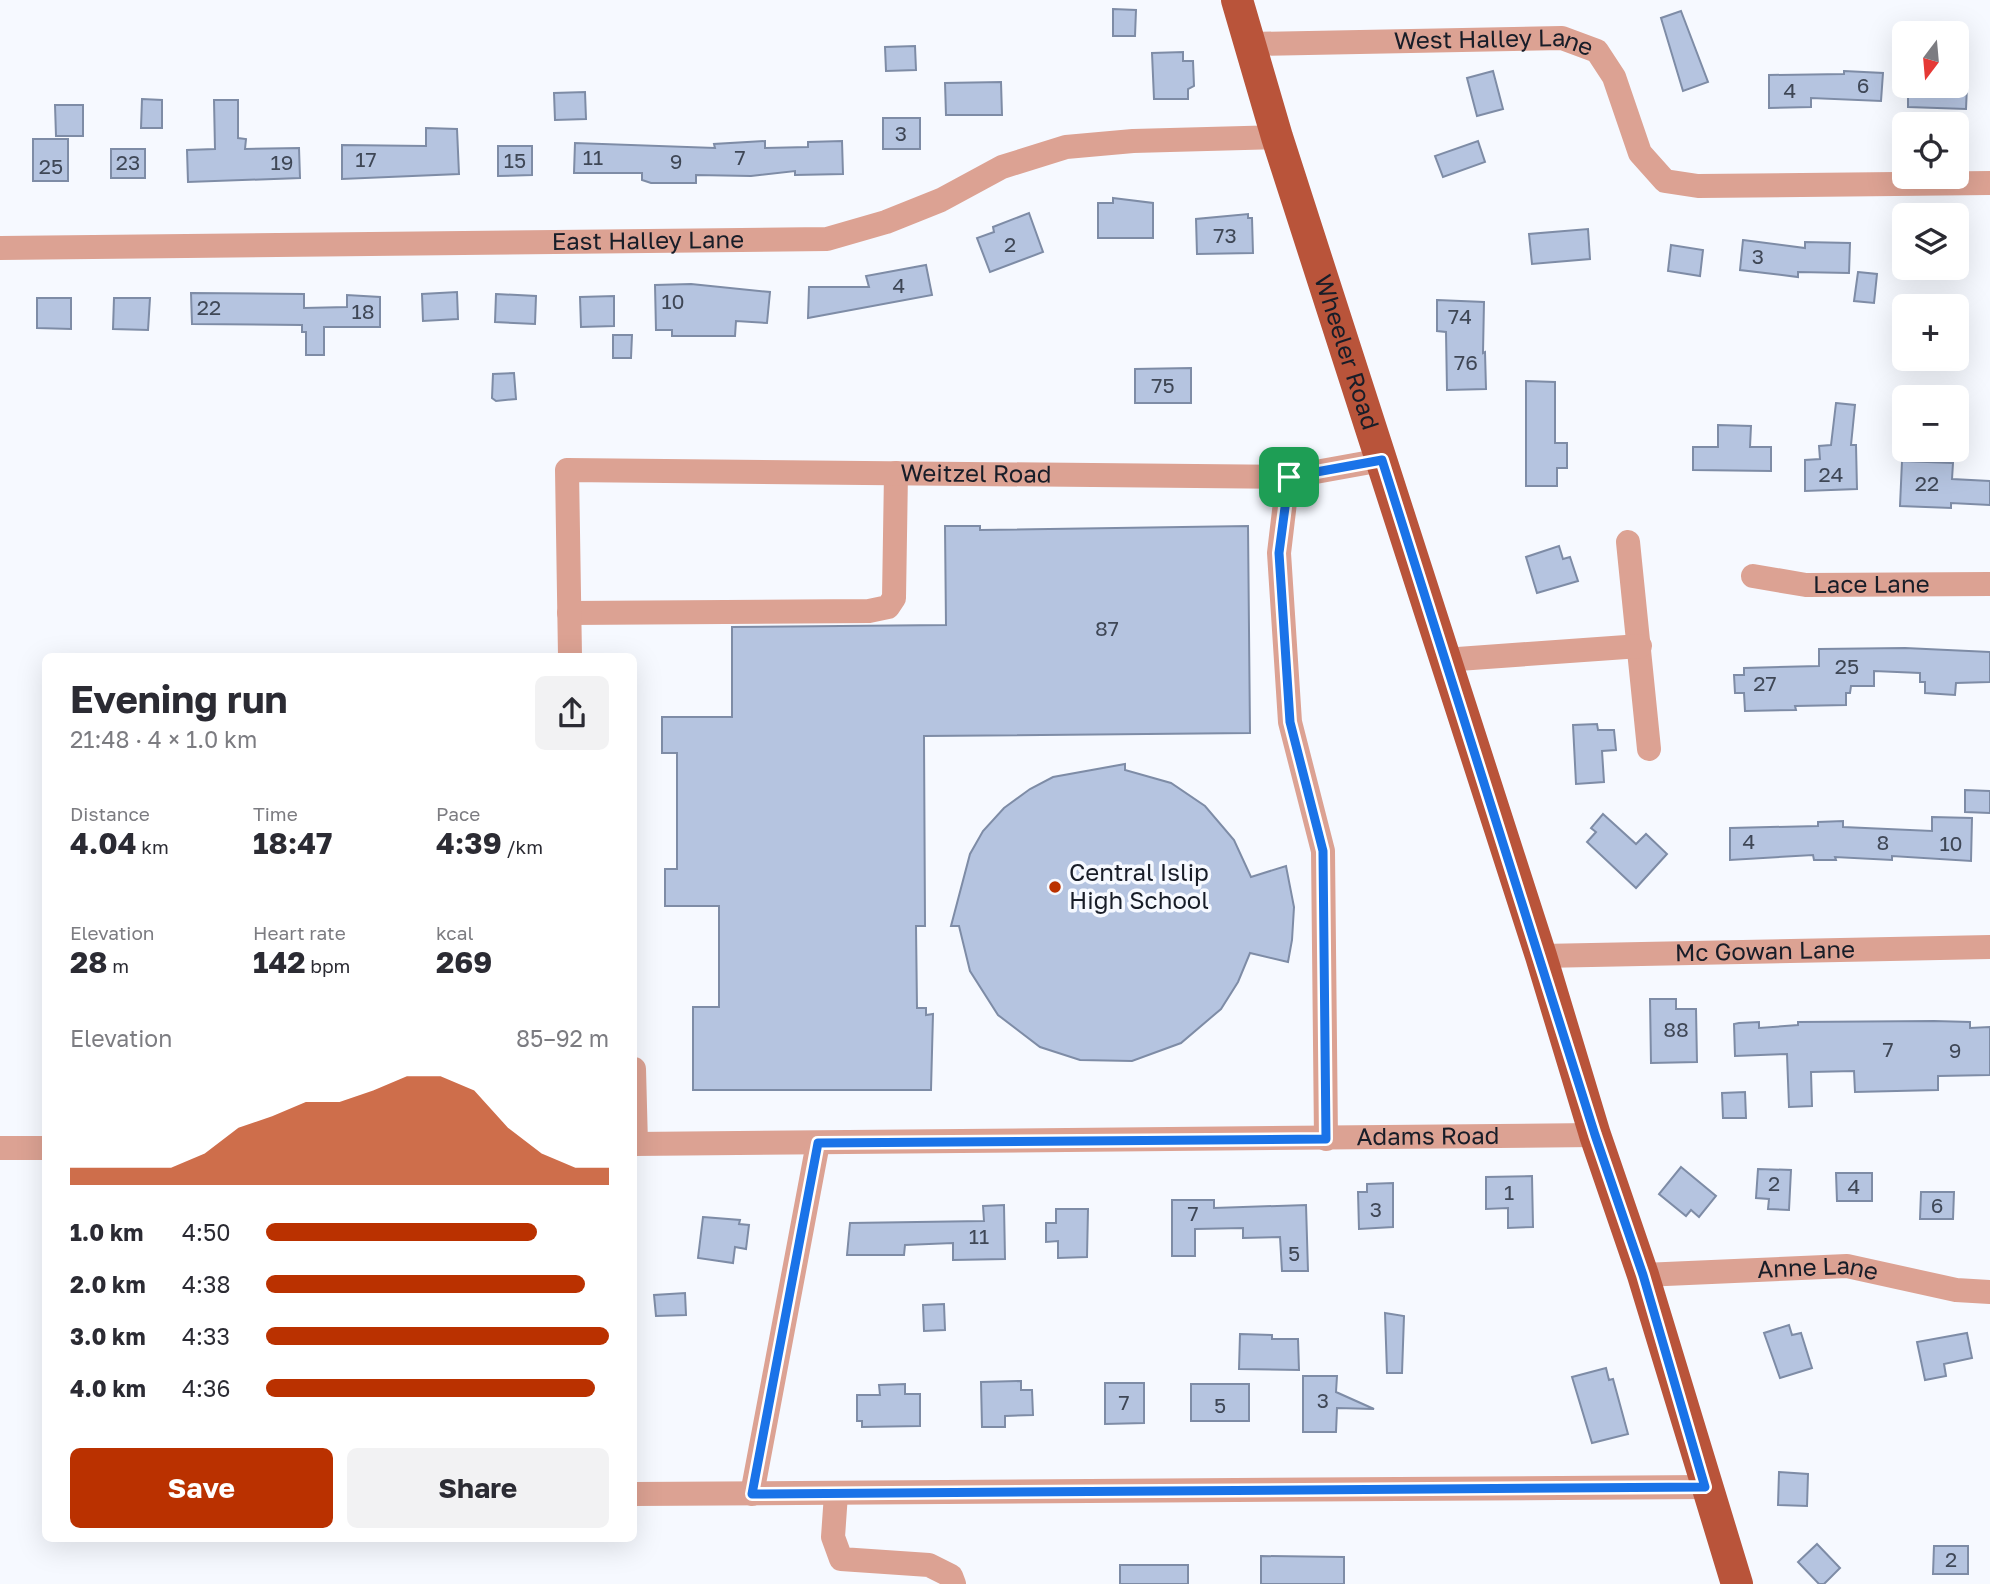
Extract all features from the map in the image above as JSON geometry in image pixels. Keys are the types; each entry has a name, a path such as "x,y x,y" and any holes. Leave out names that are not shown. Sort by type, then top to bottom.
{"main road":[{"name":"Wheeler Road","path":"1237,0 1277,137 1541,956 1595,1135 1643,1275 1705,1487 1737,1584"}],"street":[{"name":"West Halley Lane","path":"1251,44 1562,38 1597,51 1614,77 1640,153 1665,181 1698,186 1990,183"},
{"name":"East Halley Lane","path":"0,248 827,239 886,222 941,200 1002,167 1066,147 1133,141 1277,137"},
{"name":"Weitzel Road","path":"569,613 567,470 1289,477 1382,460"},
{"path":"570,653 569,613 869,611 888,607 894,598 896,473"},
{"path":"1289,477 1279,553 1290,722 1323,851 1326,1139"},
{"path":"1628,542 1649,749"},
{"name":"Lace Lane","path":"1753,576 1806,585 1990,584"},
{"path":"1444,660 1640,646"},
{"name":"Mc Gowan Lane","path":"1541,956 1990,947"},
{"name":"Adams Road","path":"637,1144 1595,1135"},
{"path":"752,1494 818,1143"},
{"path":"0,1148 42,1148"},
{"name":"Anne Lane","path":"1643,1275 1847,1266 1956,1290 1990,1292"},
{"path":"637,1494 1705,1487"},
{"path":"836,1493 833,1537 841,1559 929,1565 951,1576 954,1584"}],"building":[{"path":"1113,9 1136,10 1135,36 1113,36"},
{"path":"1681,11 1708,82 1683,91 1661,18"},
{"path":"915,46 916,70 886,71 885,47"},
{"path":"1183,52 1183,61 1193,61 1194,86 1188,89 1188,99 1154,99 1152,53"},
{"path":"1493,71 1503,109 1477,116 1467,78"},
{"path":"1844,71 1883,73 1881,101 1811,98 1811,107 1769,108 1769,75 1844,74"},
{"path":"1001,82 1002,115 946,115 945,83"},
{"path":"585,92 586,119 555,120 554,93"},
{"path":"1908,98 1966,98 1966,109 1908,107"},
{"path":"142,99 162,100 162,128 141,128"},
{"path":"214,100 238,100 238,138 246,139 245,149 299,148 300,178 188,182 187,150 215,149"},
{"path":"55,105 83,105 83,136 56,136"},
{"path":"883,118 920,118 920,149 883,149"},
{"path":"426,128 457,129 459,174 342,179 342,145 426,146"},
{"path":"33,139 68,139 68,181 33,181"},
{"path":"765,141 765,148 808,147 808,142 842,141 843,174 795,175 795,171 751,176 696,175 696,183 651,183 642,180 642,173 574,173 575,143 715,148 714,144"},
{"path":"1478,141 1485,162 1443,177 1435,156"},
{"path":"498,146 532,146 532,175 498,176"},
{"path":"111,149 145,149 145,178 111,178"},
{"path":"1113,198 1153,203 1153,238 1098,238 1098,203 1113,203"},
{"path":"1029,213 1043,252 990,272 977,238 994,232 993,227"},
{"path":"1248,214 1248,218 1252,218 1253,253 1197,254 1196,219"},
{"path":"1588,229 1590,259 1532,264 1529,234"},
{"path":"1743,240 1805,248 1805,242 1850,243 1849,273 1798,272 1798,277 1740,270"},
{"path":"1671,245 1703,250 1700,276 1668,271"},
{"path":"926,265 932,295 808,318 809,287 869,287 866,276"},
{"path":"1858,272 1877,274 1874,303 1854,301"},
{"path":"691,284 770,292 767,323 736,321 735,336 672,336 672,330 656,330 655,285"},
{"path":"457,292 458,319 423,321 422,294"},
{"path":"191,293 304,294 304,308 347,307 347,295 380,297 380,327 324,327 324,355 306,355 306,332 302,332 302,325 192,324"},
{"path":"496,294 536,296 535,324 495,322"},
{"path":"614,296 614,326 581,327 580,297"},
{"path":"37,298 71,298 71,329 37,328"},
{"path":"114,298 150,298 148,330 113,329"},
{"path":"1437,300 1484,302 1483,353 1485,352 1486,389 1447,390 1446,332 1437,331"},
{"path":"613,335 632,335 631,358 613,358"},
{"path":"1191,368 1191,403 1135,403 1135,369"},
{"path":"514,373 516,399 496,401 492,398 493,374"},
{"path":"1526,381 1555,382 1555,443 1567,443 1567,468 1557,468 1557,486 1526,486"},
{"path":"1836,403 1855,405 1851,445 1856,445 1857,489 1805,491 1805,460 1820,459 1819,446 1831,445"},
{"path":"1718,425 1751,426 1750,447 1771,447 1771,471 1693,470 1693,447 1718,447"},
{"path":"1902,462 1953,463 1952,479 1990,481 1990,505 1951,503 1951,508 1900,506"},
{"path":"945,526 980,526 980,530 1248,526 1250,733 924,736 925,926 916,926 917,1008 926,1008 926,1015 933,1014 931,1090 693,1090 693,1007 719,1007 719,906 665,906 665,869 677,869 677,753 662,753 662,717 732,717 732,627 946,625"},
{"path":"1559,546 1563,559 1570,557 1578,581 1537,593 1526,557"},
{"path":"1905,648 1990,652 1990,682 1956,683 1955,695 1925,693 1925,682 1920,682 1920,673 1874,671 1874,686 1851,686 1850,693 1846,693 1846,705 1795,706 1796,710 1745,711 1744,693 1735,693 1734,675 1744,675 1744,668 1819,666 1819,649"},
{"path":"1597,724 1598,730 1614,730 1616,750 1602,751 1604,782 1576,784 1573,725"},
{"path":"1125,764 1125,770 1171,783 1205,806 1234,840 1251,877 1286,866 1294,907 1292,940 1288,962 1250,953 1238,982 1221,1009 1181,1043 1132,1061 1080,1060 1040,1047 998,1015 970,971 959,926 951,926 970,854 983,831 1004,808 1030,789 1053,777"},
{"path":"1965,790 1990,791 1990,813 1965,812"},
{"path":"1603,814 1636,844 1646,834 1667,854 1636,888 1587,842 1596,832 1591,828"},
{"path":"1932,817 1972,818 1971,861 1892,856 1892,860 1835,857 1836,860 1814,860 1813,855 1730,860 1730,828 1818,826 1818,822 1843,821 1843,827 1932,831"},
{"path":"1650,999 1676,999 1676,1009 1696,1009 1697,1062 1651,1063"},
{"path":"1759,1022 1759,1028 1798,1025 1798,1022 1970,1022 1970,1028 1990,1027 1990,1075 1938,1076 1938,1090 1855,1092 1854,1071 1811,1072 1812,1106 1789,1107 1787,1054 1735,1056 1734,1024 1739,1023"},
{"path":"1745,1092 1746,1118 1723,1118 1722,1093"},
{"path":"1681,1167 1716,1196 1699,1217 1691,1210 1686,1216 1659,1194"},
{"path":"1758,1169 1791,1170 1789,1210 1768,1209 1769,1199 1756,1198"},
{"path":"1836,1173 1872,1173 1872,1201 1837,1201"},
{"path":"1532,1176 1533,1227 1508,1228 1508,1208 1486,1209 1486,1177"},
{"path":"1393,1183 1393,1227 1359,1229 1358,1192 1367,1192 1367,1184"},
{"path":"1921,1192 1954,1192 1953,1219 1920,1219"},
{"path":"1172,1200 1214,1200 1214,1208 1306,1205 1308,1271 1282,1271 1280,1237 1243,1238 1243,1228 1195,1229 1195,1256 1172,1256"},
{"path":"1004,1205 1005,1259 953,1260 953,1243 905,1245 904,1255 847,1255 850,1223 984,1221 983,1206"},
{"path":"1056,1209 1088,1209 1087,1257 1058,1258 1058,1241 1046,1242 1046,1223 1056,1223"},
{"path":"703,1217 740,1220 739,1224 749,1225 746,1249 735,1247 733,1263 698,1258"},
{"path":"685,1293 686,1315 656,1316 654,1295"},
{"path":"944,1304 945,1330 924,1331 923,1305"},
{"path":"1385,1313 1404,1316 1402,1373 1387,1373"},
{"path":"1789,1325 1792,1335 1801,1333 1812,1368 1780,1378 1764,1333"},
{"path":"1967,1333 1972,1358 1944,1364 1946,1376 1925,1380 1917,1342"},
{"path":"1240,1334 1272,1335 1272,1339 1298,1339 1299,1370 1239,1369"},
{"path":"1606,1368 1609,1380 1613,1379 1628,1434 1592,1443 1572,1377"},
{"path":"1303,1376 1337,1376 1336,1392 1374,1409 1337,1408 1336,1432 1303,1432"},
{"path":"1021,1381 1021,1390 1032,1390 1033,1415 1005,1416 1005,1427 982,1427 981,1382"},
{"path":"1105,1383 1144,1383 1144,1423 1105,1424"},
{"path":"905,1384 905,1394 920,1394 920,1426 862,1427 862,1421 857,1421 857,1395 880,1395 879,1385"},
{"path":"1191,1384 1249,1384 1249,1421 1191,1421"},
{"path":"1779,1472 1808,1474 1807,1506 1778,1505"},
{"path":"1817,1544 1840,1568 1824,1584 1819,1584 1798,1562"},
{"path":"1934,1546 1968,1546 1968,1574 1933,1574"},
{"path":"1261,1556 1344,1557 1344,1584 1261,1584"},
{"path":"1120,1565 1188,1565 1188,1584 1120,1584"}],"place":[{"name":"Central Islip High School","path":"1055,887"}],"route":[{"path":"1382,460 1451,683 1541,956 1595,1135 1643,1275 1705,1487 752,1494 818,1143 1326,1139 1323,851 1290,722 1279,553 1289,477 1382,460"}]}
